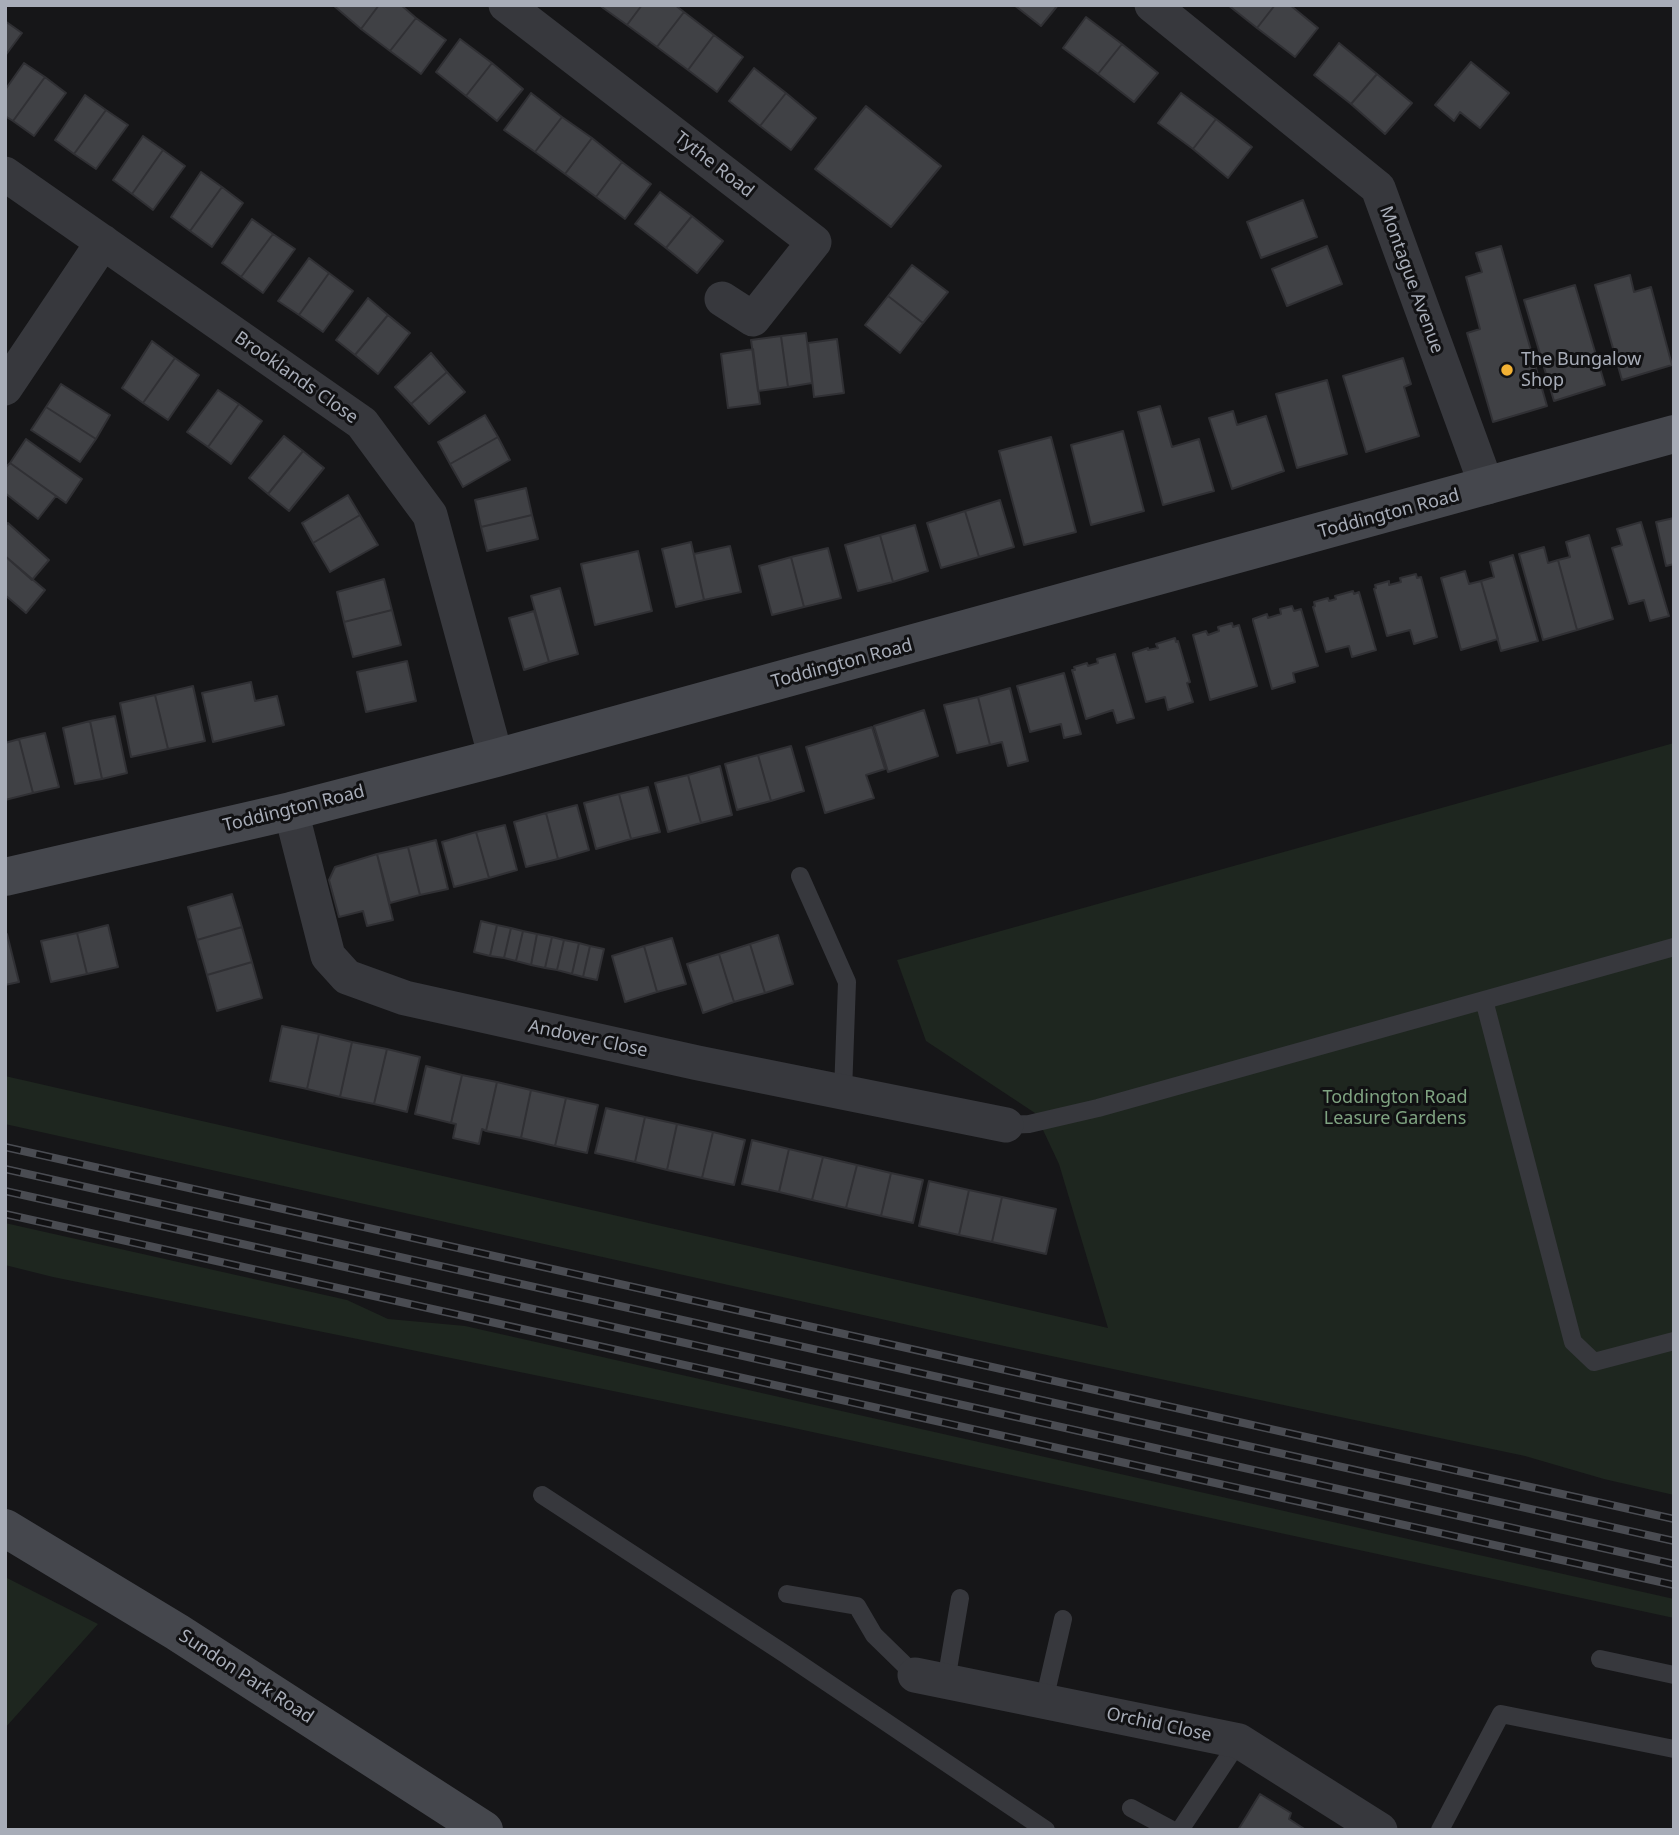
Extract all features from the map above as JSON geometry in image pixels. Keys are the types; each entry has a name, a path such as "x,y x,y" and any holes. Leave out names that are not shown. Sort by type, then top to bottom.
{"main road":[{"name":"Toddington Road","path":"5,877 291,811 496,758 1674,435"},
{"name":"Sundon Park Road","path":"5,1528 177,1632 484,1830"}],"street":[{"name":"Tythe Road","path":"506,5 814,242 753,319 722,299"},
{"name":"Montague Avenue","path":"1152,5 1378,188 1487,487"},
{"name":"Brooklands Close","path":"5,174 362,423 430,515 496,758"},
{"path":"5,388 103,242"},
{"name":"Andover Close","path":"291,811 328,957 347,977 405,998 843,1093 1006,1125"},
{"name":"Orchid Close","path":"931,1678 1239,1741 1380,1830"}],"lane":[{"path":"800,876 847,982 843,1093"},
{"path":"1006,1125 1028,1124 1098,1108 1674,947"},
{"path":"1484,1000 1573,1342 1594,1362 1674,1341"},
{"path":"542,1495 1046,1830"},
{"path":"788,1594 857,1606 874,1635 931,1678 960,1598"},
{"path":"1044,1702 1063,1619"},
{"path":"1600,1659 1674,1675"},
{"path":"1440,1830 1501,1713 1674,1749"},
{"path":"1180,1830 1239,1741"},
{"path":"1131,1808 1172,1830"}],"green space":[{"name":"Toddington Road Leasure Gardens","path":"1674,743 1674,1495 1604,1479 1525,1456 971,1339 5,1124 5,1076 1108,1328 1059,1164 1035,1113 926,1041 897,960"},
{"path":"5,1223 347,1300 388,1319 465,1326 1674,1599 1674,1618 780,1425 53,1277 5,1265"},
{"path":"5,1577 98,1624 5,1728"}],"building":[{"path":"333,5 379,5 361,29"},
{"path":"379,5 401,5 416,18 390,51 361,29"},
{"path":"599,5 642,5 627,25"},
{"path":"642,5 675,5 684,12 657,47 627,25"},
{"path":"1014,5 1058,5 1041,26"},
{"path":"1228,5 1275,5 1257,28"},
{"path":"1275,5 1290,5 1318,28 1295,57 1257,28"},
{"path":"684,12 714,35 688,70 657,47"},
{"path":"1086,17 1122,44 1098,74 1063,48"},
{"path":"416,18 446,40 421,74 390,51"},
{"path":"5,21 22,33 5,56"},
{"path":"714,35 743,57 717,92 688,70"},
{"path":"460,39 492,63 466,96 436,72"},
{"path":"1339,43 1377,74 1351,104 1314,75"},
{"path":"1122,44 1158,73 1134,102 1098,74"},
{"path":"1471,62 1509,93 1480,128 1460,112 1454,121 1435,105"},
{"path":"24,63 45,77 13,121 5,116 5,90"},
{"path":"492,63 523,89 497,121 466,96"},
{"path":"754,68 786,93 760,126 729,101"},
{"path":"1377,74 1412,103 1385,134 1351,104"},
{"path":"45,77 66,93 34,136 13,121"},
{"path":"531,93 562,117 535,152 504,130"},
{"path":"786,93 816,118 791,150 760,126"},
{"path":"1181,93 1216,119 1193,149 1158,123"},
{"path":"85,95 106,110 74,154 55,140"},
{"path":"866,106 941,166 891,227 815,169"},
{"path":"106,110 128,125 96,169 74,154"},
{"path":"562,117 592,138 565,174 535,152"},
{"path":"1216,119 1252,147 1228,178 1193,149"},
{"path":"143,136 163,150 132,194 113,180"},
{"path":"592,138 622,162 596,197 565,174"},
{"path":"163,150 185,166 153,210 132,194"},
{"path":"622,162 651,184 625,219 596,197"},
{"path":"201,172 222,187 190,231 171,217"},
{"path":"222,187 243,203 212,247 190,231"},
{"path":"660,192 692,216 666,248 635,224"},
{"path":"1303,200 1317,237 1261,258 1247,222"},
{"path":"692,216 723,241 697,273 666,248"},
{"path":"252,219 273,234 241,277 222,263"},
{"path":"273,234 295,249 263,293 241,277"},
{"path":"1327,246 1342,284 1287,306 1272,269"},
{"name":"The Bungalow Shop","path":"1501,246 1547,406 1493,422 1467,333 1480,329 1466,277 1482,272 1476,253"},
{"path":"309,258 329,273 299,315 278,301"},
{"path":"912,265 948,292 923,323 888,296"},
{"path":"329,273 353,291 323,332 299,315"},
{"path":"1630,275 1634,292 1651,287 1672,365 1622,380 1595,285"},
{"path":"1575,285 1605,385 1554,401 1524,300"},
{"path":"888,296 923,323 900,353 865,325"},
{"path":"368,298 388,315 355,355 336,340"},
{"path":"388,315 410,333 378,374 355,355"},
{"path":"806,333 812,383 788,387 781,336"},
{"path":"781,336 788,387 758,391 751,340"},
{"path":"837,339 844,393 814,397 808,343"},
{"path":"152,341 175,358 143,403 122,388"},
{"path":"753,349 760,404 728,408 721,354"},
{"path":"431,353 447,372 411,404 395,387"},
{"path":"175,358 199,375 168,420 143,403"},
{"path":"1403,358 1411,384 1404,387 1419,436 1366,452 1343,376"},
{"path":"447,372 465,392 429,424 411,404"},
{"path":"1327,380 1347,454 1297,468 1276,394"},
{"path":"61,384 110,415 96,439 46,407"},
{"path":"218,390 239,404 208,447 187,432"},
{"path":"239,404 262,421 231,464 208,447"},
{"path":"1160,406 1172,447 1199,439 1214,491 1163,505 1138,412"},
{"path":"46,407 96,439 80,462 31,430"},
{"path":"1233,411 1237,425 1266,416 1284,471 1232,489 1209,418"},
{"path":"485,415 498,437 450,464 438,442"},
{"path":"1123,431 1144,511 1091,525 1071,445"},
{"path":"284,436 303,451 268,494 249,478"},
{"path":"498,437 510,460 463,487 450,464"},
{"path":"1051,437 1076,532 1024,545 999,451"},
{"path":"26,439 82,479 66,503 10,463"},
{"path":"303,451 324,468 289,511 268,494"},
{"path":"10,463 56,496 38,519 5,493 5,468"},
{"path":"526,488 532,515 481,527 475,500"},
{"path":"348,495 360,515 313,543 302,523"},
{"path":"1000,500 1014,547 979,557 965,511"},
{"path":"965,511 979,557 941,568 927,523"},
{"path":"360,515 378,545 330,572 313,543"},
{"path":"532,515 538,539 487,551 481,527"},
{"path":"1674,518 1674,564 1666,566 1656,522"},
{"path":"1641,522 1669,616 1650,621 1644,600 1629,604 1612,548 1622,545 1617,529"},
{"path":"8,523 49,560 32,580 5,556 5,526"},
{"path":"915,525 928,571 893,582 880,535"},
{"path":"880,535 893,582 858,591 845,545"},
{"path":"1589,535 1613,619 1577,630 1558,560 1570,557 1566,542"},
{"path":"691,542 704,600 676,607 662,549"},
{"path":"730,546 741,592 704,600 694,554"},
{"path":"1544,547 1548,563 1558,560 1577,630 1543,640 1519,554"},
{"path":"828,548 841,598 804,607 791,557"},
{"path":"638,551 652,611 595,625 581,564"},
{"path":"1513,555 1538,641 1501,651 1481,581 1494,577 1490,562"},
{"path":"5,556 45,590 26,613 5,595"},
{"path":"791,557 804,607 772,615 759,566"},
{"path":"1465,571 1469,584 1481,581 1498,639 1461,650 1441,578"},
{"path":"1416,574 1417,578 1421,577 1437,637 1414,644 1410,630 1387,636 1374,589 1375,585 1389,581 1389,585 1401,582 1400,578"},
{"path":"384,579 392,610 344,622 337,592"},
{"path":"560,588 578,654 549,662 531,596"},
{"path":"1353,591 1354,594 1359,592 1376,650 1352,657 1349,646 1326,652 1313,607 1314,602 1328,598 1329,601 1336,599 1335,596"},
{"path":"1292,606 1294,611 1301,609 1318,666 1293,673 1295,682 1272,689 1253,619 1267,614 1268,618 1281,614 1280,609"},
{"path":"392,610 401,645 353,657 344,622"},
{"path":"534,611 549,662 524,670 509,618"},
{"path":"1232,623 1233,627 1239,625 1257,686 1210,700 1193,635 1206,631 1208,635 1219,631 1218,627"},
{"path":"1175,638 1190,682 1187,683 1193,702 1168,710 1165,697 1146,702 1133,653 1158,648 1156,644"},
{"path":"1115,654 1134,718 1117,723 1113,710 1086,719 1072,670 1087,663 1088,666 1098,663 1097,659"},
{"path":"407,661 416,701 366,712 357,672"},
{"path":"1064,673 1081,734 1064,738 1061,724 1030,732 1017,686"},
{"path":"251,682 255,701 277,696 284,725 213,742 202,693"},
{"path":"193,686 205,741 168,749 155,695"},
{"path":"1010,688 1028,761 1008,766 1002,742 990,745 978,697"},
{"path":"155,695 168,749 131,757 120,703"},
{"path":"978,697 990,745 957,753 944,705"},
{"path":"924,710 938,756 888,772 874,726"},
{"path":"115,716 127,773 102,779 90,721"},
{"path":"90,721 102,779 75,784 63,728"},
{"path":"872,727 885,769 866,775 874,798 825,813 806,747"},
{"path":"45,733 59,787 33,793 19,739"},
{"path":"19,739 33,793 5,800 5,743"},
{"path":"791,746 804,791 771,801 758,755"},
{"path":"758,755 771,801 737,810 725,764"},
{"path":"720,766 732,815 701,823 688,775"},
{"path":"688,775 701,823 668,832 655,783"},
{"path":"648,787 660,832 631,839 619,794"},
{"path":"619,794 631,839 596,849 584,803"},
{"path":"577,805 589,850 558,859 546,813"},
{"path":"546,813 558,859 526,867 514,822"},
{"path":"505,825 517,870 489,878 476,832"},
{"path":"476,832 489,878 454,887 442,842"},
{"path":"436,840 448,889 420,895 408,847"},
{"path":"408,847 420,895 390,903 377,854"},
{"path":"377,854 393,920 367,926 363,911 339,917 329,880 335,867"},
{"path":"232,894 242,927 197,940 188,907"},
{"path":"481,921 497,925 490,956 474,952"},
{"path":"108,925 118,967 87,974 77,933"},
{"path":"497,925 511,928 504,958 490,956"},
{"path":"242,927 252,962 207,975 197,940"},
{"path":"511,928 523,931 516,961 504,958"},
{"path":"523,931 537,934 531,965 516,961"},
{"path":"77,933 87,974 51,982 41,941"},
{"path":"5,934 19,982 5,985"},
{"path":"537,934 552,937 545,968 531,965"},
{"path":"778,935 793,984 765,993 750,944"},
{"path":"552,937 564,940 557,970 545,968"},
{"path":"672,938 686,984 657,992 644,946"},
{"path":"564,940 579,943 572,974 557,970"},
{"path":"579,943 590,946 583,977 572,974"},
{"path":"750,944 765,993 734,1002 719,954"},
{"path":"590,946 604,949 597,980 583,977"},
{"path":"644,946 657,992 625,1002 612,956"},
{"path":"719,954 734,1002 703,1013 687,964"},
{"path":"252,962 262,998 217,1011 207,975"},
{"path":"282,1026 319,1034 307,1089 270,1081"},
{"path":"319,1034 352,1042 340,1097 307,1089"},
{"path":"352,1042 387,1049 374,1104 340,1097"},
{"path":"387,1049 420,1057 407,1112 374,1104"},
{"path":"426,1066 462,1075 451,1123 415,1114"},
{"path":"462,1075 497,1082 486,1131 482,1129 479,1144 453,1138 456,1124 451,1123"},
{"path":"497,1082 531,1090 521,1138 486,1131"},
{"path":"531,1090 566,1098 555,1146 521,1138"},
{"path":"566,1098 598,1105 587,1153 555,1146"},
{"path":"606,1108 645,1117 635,1162 595,1153"},
{"path":"645,1117 677,1124 667,1170 635,1162"},
{"path":"677,1124 713,1132 702,1178 667,1170"},
{"path":"713,1132 745,1140 734,1185 702,1178"},
{"path":"752,1140 789,1149 779,1192 742,1184"},
{"path":"789,1149 823,1157 812,1200 779,1192"},
{"path":"823,1157 857,1165 846,1208 812,1200"},
{"path":"857,1165 891,1173 881,1216 846,1208"},
{"path":"891,1173 923,1180 913,1223 881,1216"},
{"path":"929,1181 969,1190 959,1235 919,1226"},
{"path":"969,1190 1002,1197 992,1242 959,1235"},
{"path":"1002,1197 1056,1209 1046,1254 992,1242"},
{"path":"1260,1794 1291,1813 1289,1819 1306,1830 1238,1830"}],"railway":[{"path":"5,1147 1674,1519"},
{"path":"5,1169 1674,1541"},
{"path":"5,1191 1674,1564"},
{"path":"5,1214 1674,1585"}],"place":[{"name":"The Bungalow Shop","path":"1507,370"}]}
